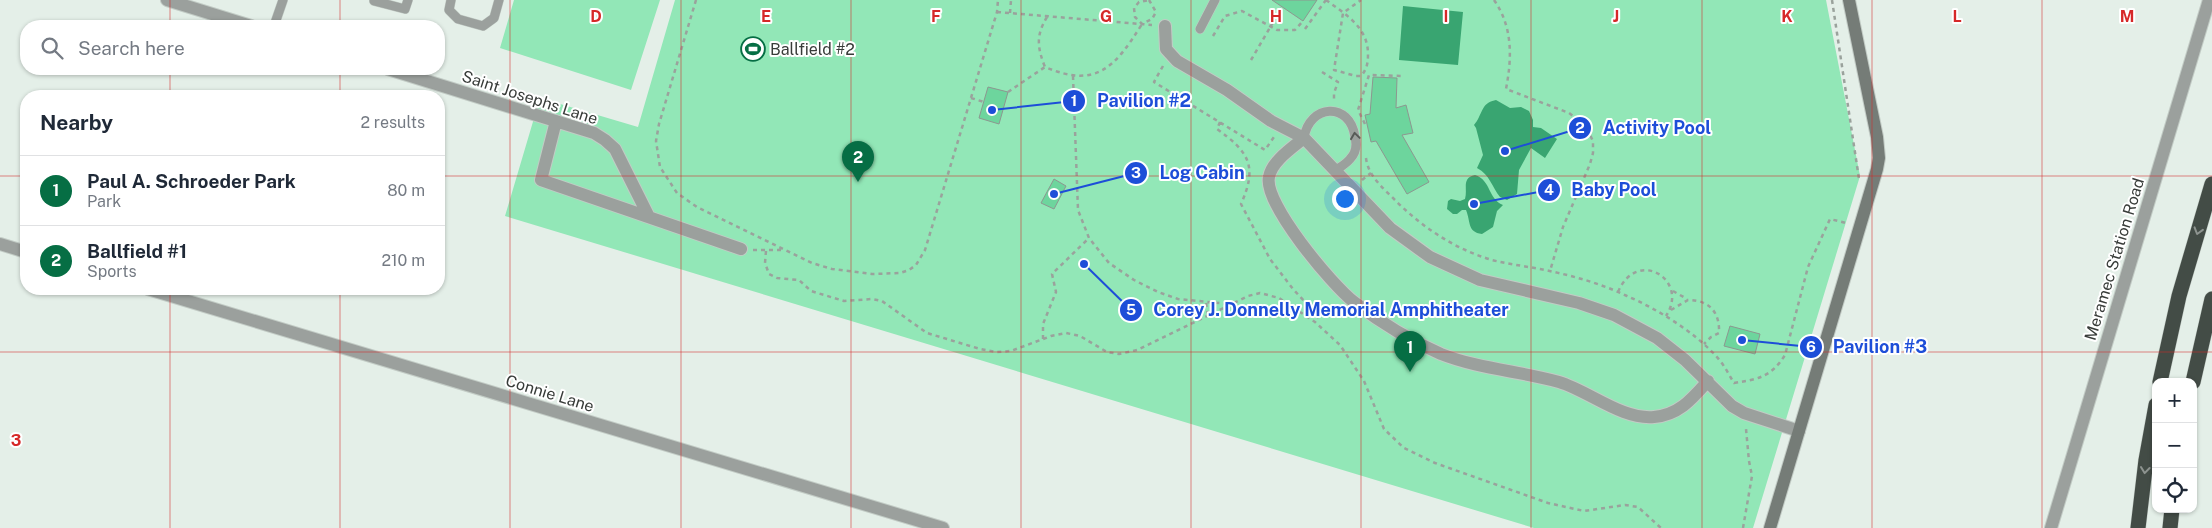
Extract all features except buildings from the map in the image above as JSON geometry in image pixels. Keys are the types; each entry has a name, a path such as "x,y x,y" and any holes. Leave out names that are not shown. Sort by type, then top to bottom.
{"highway":[{"path":"2161,378 2179,296 2212,184"},
{"path":"2194,378 2212,298"},
{"path":"2138,528 2153,423"},
{"path":"2170,528 2172,513"}],"street":[{"path":"167,0 232,20"},
{"path":"1770,528 1875,180 1879,158 1877,137 1849,0"},
{"name":"Meramec Station Road","path":"2051,528 2209,0"},
{"path":"1166,26 1166,49 1177,61 1227,90 1271,121 1304,138 1390,228 1430,257 1480,280 1579,302 1614,315 1656,338 1708,381 1732,406 1744,413 1799,431"},
{"name":"Saint Josephs Lane","path":"407,75 594,133 615,149 649,217"},
{"path":"556,121 541,180 741,249"},
{"path":"1304,138 1271,170 1268,178 1269,189 1275,204 1296,236 1337,286 1353,301 1386,324 1442,354 1462,361 1559,383 1580,390 1618,410 1633,414 1652,417 1670,414 1688,404 1708,381"},
{"path":"0,244 20,250"},
{"name":"Connie Lane","path":"168,295 943,528"}],"lane":[{"path":"276,20 283,0"},
{"path":"373,0 405,9 408,0"},
{"path":"450,0 449,10 458,19 483,26 494,18 499,0"},
{"path":"1200,28 1215,0"},
{"path":"1304,138 1310,122 1325,112 1334,111 1348,118 1354,127 1355,150 1351,158 1335,171"}],"path":[{"path":"696,0 658,124 656,141 660,166 670,185 686,201 812,263 842,271 892,274 909,270 916,265 925,250 997,12 998,0"},
{"path":"1010,13 1011,0"},
{"path":"1047,16 1040,28 1037,40 1038,52 1045,67 1080,77 1099,73 1115,62 1142,24 1152,19 1156,12 1149,0 1139,2 1134,8 1135,17 1142,24"},
{"path":"1305,29 1326,0 1343,13 1358,26 1368,44 1368,64 1366,71 1361,76 1334,70 1343,13 1361,0"},
{"path":"1494,0 1504,18 1510,44 1506,89 1569,113 1585,125 1592,141 1593,152 1590,164 1562,227 1550,271"},
{"path":"1832,0 1859,178 1857,187"},
{"path":"1251,60 1282,7"},
{"path":"1213,36 1225,16 1238,11 1246,12 1277,30 1295,30 1303,21"},
{"path":"997,12 1166,26"},
{"path":"1166,60 1154,82 1266,150 1274,136"},
{"path":"1008,92 1045,67"},
{"path":"1322,72 1338,82 1333,96 1336,101 1340,101"},
{"path":"1358,110 1369,75 1404,76"},
{"path":"1073,76 1078,210 1089,238 1109,263 1134,280 1158,292 1178,299 1230,304"},
{"path":"971,98 984,102"},
{"path":"1351,105 1362,114 1366,129"},
{"path":"1220,122 1217,129 1242,151 1249,161 1250,176 1241,204 1270,259 1293,289 1318,316 1315,322"},
{"path":"1360,160 1366,152 1367,166 1386,192 1405,210 1446,240 1491,259 1550,271 1595,283 1618,292 1666,316 1704,344 1721,362 1734,383 1762,377 1772,371 1785,355 1808,267 1826,227 1830,219 1848,224 1850,215"},
{"path":"1356,177 1359,182 1371,173"},
{"path":"1043,339 1042,324 1056,292 1052,274 1089,238"},
{"path":"741,249 784,250"},
{"path":"766,251 766,263 769,274 776,278 799,280 811,291 844,301 872,299 882,301 918,328 938,338 980,349 1004,352 1018,349 1059,334 1074,333 1107,352 1126,353 1137,350 1252,294 1268,294 1282,300 1315,322 1340,345 1354,364 1371,395 1384,429 1396,443 1404,448 1435,463 1548,503 1584,511 1625,504 1638,507 1661,528"},
{"path":"1618,292 1627,276 1642,270 1660,274 1678,295 1688,300 1707,304 1716,314 1719,333 1711,337 1704,344"},
{"path":"1670,311 1671,289"},
{"path":"1666,316 1670,311 1688,300"},
{"path":"1206,303 1208,315"},
{"path":"1743,528 1752,476 1748,461 1744,413"}],"shaded area":[{"path":"514,0 660,0 631,90 500,48"},
{"path":"675,0 1826,0 1860,176 1753,528 1534,528 505,216 540,98 638,127"},
{"path":"1403,6 1463,12 1458,65 1399,60"},
{"path":"1496,100 1510,108 1521,107 1529,111 1533,120 1533,127 1541,128 1557,139 1545,158 1531,148 1519,170 1517,194 1507,200 1500,197 1488,178 1477,168 1483,155 1474,125 1484,107"},
{"path":"1475,175 1484,181 1498,202 1503,205 1497,211 1493,227 1482,234 1474,231 1470,226 1466,210 1453,214 1447,209 1448,201 1451,199 1460,201 1465,199 1466,181"}],"place":[{"name":"Ballfield #2","path":"753,49"},
{"name":"Pavilion #2","path":"992,110"},
{"name":"Activity Pool","path":"1505,151"},
{"name":"Ballfield #1","path":"858,182"},
{"name":"Log Cabin","path":"1054,194"},
{"name":"Baby Pool","path":"1474,204"},
{"name":"Corey J. Donnelly Memorial Amphitheater","path":"1084,264"},
{"name":"Pavilion #3","path":"1742,340"},
{"name":"Paul A. Schroeder Park","path":"1410,372"}]}
